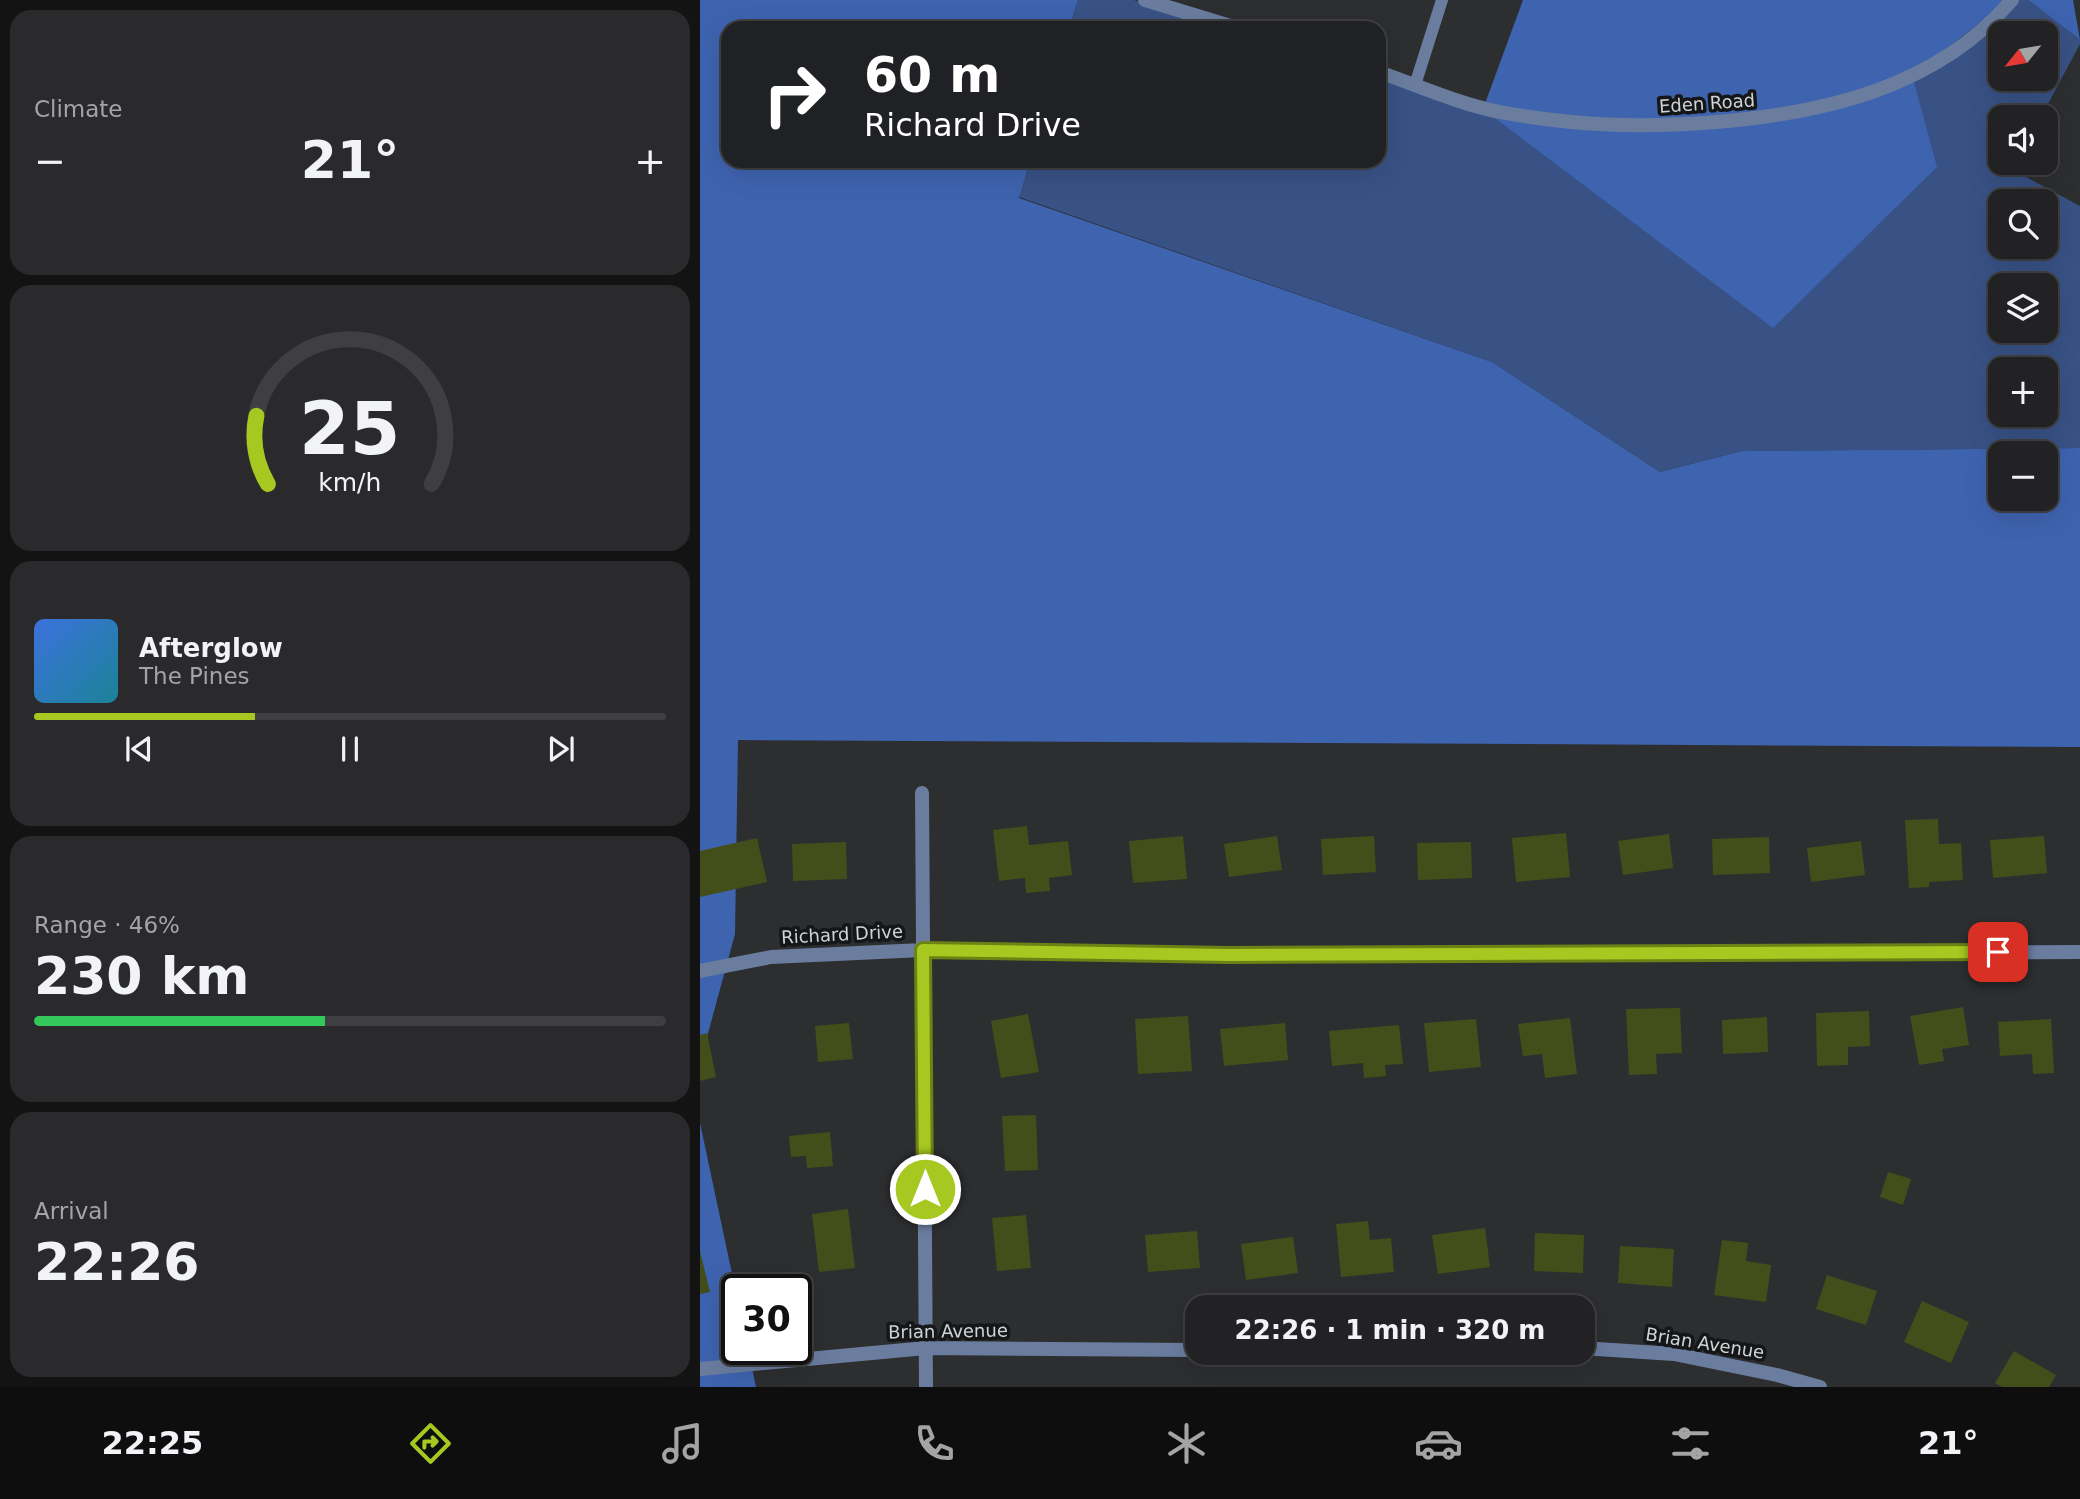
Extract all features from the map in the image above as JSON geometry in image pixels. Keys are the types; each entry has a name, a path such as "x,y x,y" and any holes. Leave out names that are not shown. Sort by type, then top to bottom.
{"street":[{"path":"1145,0 1214,21"},
{"name":"Eden Road","path":"1386,75 1463,102 1551,120 1615,126 1668,126 1763,118 1825,107 1883,89 1957,51 1979,35 2012,0"},
{"path":"922,793 926,1387"},
{"name":"Richard Drive","path":"700,971 771,957 923,950 1229,955 2080,952"},
{"name":"Brian Avenue","path":"700,1369 926,1348 1185,1350"},
{"name":"Brian Avenue","path":"1595,1349 1674,1354 1777,1375 1820,1387"}],"lane":[{"path":"1415,85 1441,0"}],"shaded area":[{"path":"700,0 1078,0 1071,21 721,21 721,168 1028,168 1019,198 1492,362 1660,472 1742,451 1988,449 1988,511 2058,511 2058,448 2080,448 2080,747 738,740 735,934 700,1063"},
{"path":"1078,0 1134,0 1202,21 1071,21"},
{"path":"1523,0 2009,0 1912,75 1937,167 1773,328 1483,109"},
{"path":"2009,0 2028,0 2055,21 1988,21 1988,91 2055,91 2047,105 1988,105 1988,175 2022,175 2048,189 1988,189 1988,259 2058,259 2058,194 2080,206 2080,448 2058,448 2058,441 1988,441 1988,449 1742,451 1660,472 1492,362 1019,197 1028,168 1386,168 1386,78 1483,109 1911,75"},
{"path":"2028,0 2073,0 2080,40"},
{"path":"2058,23 2080,40 2058,85"},
{"path":"700,1123 732,1274 721,1274 721,1365 751,1365 756,1387 700,1387"}],"building":[{"path":"1938,819 1939,844 1961,843 1963,880 1929,882 1929,887 1909,888 1905,820"},
{"path":"1027,826 1029,845 1068,841 1072,875 1049,878 1050,891 1026,893 1025,878 999,881 993,830"},
{"path":"1566,833 1570,877 1516,882 1512,838"},
{"path":"1669,834 1673,868 1623,875 1618,841"},
{"path":"1183,836 1187,879 1133,883 1129,841"},
{"path":"1277,836 1282,870 1229,877 1224,844"},
{"path":"1374,836 1376,872 1323,875 1321,839"},
{"path":"2044,836 2047,873 1993,878 1990,840"},
{"path":"1769,837 1770,873 1713,875 1712,839"},
{"path":"757,838 767,882 700,897 700,851"},
{"path":"1861,841 1865,875 1811,882 1807,848"},
{"path":"846,842 847,879 793,881 792,844"},
{"path":"1471,842 1472,878 1418,880 1417,843"},
{"path":"1963,1007 1969,1045 1942,1049 1944,1061 1919,1065 1910,1016"},
{"path":"1680,1008 1682,1053 1656,1054 1657,1074 1629,1075 1626,1009"},
{"path":"1869,1011 1870,1046 1848,1047 1848,1065 1817,1066 1816,1013"},
{"path":"1028,1014 1039,1072 1001,1078 991,1021"},
{"path":"1188,1016 1192,1071 1138,1074 1135,1019"},
{"path":"1767,1017 1768,1052 1723,1054 1722,1020"},
{"path":"1570,1018 1577,1074 1545,1078 1542,1054 1523,1056 1518,1024"},
{"path":"1476,1019 1481,1067 1429,1072 1424,1023"},
{"path":"2051,1019 2054,1073 2033,1074 2032,1054 2000,1056 1998,1022"},
{"path":"849,1023 853,1059 818,1062 815,1026"},
{"path":"1285,1023 1288,1060 1224,1066 1220,1029"},
{"path":"1399,1025 1403,1064 1385,1065 1386,1076 1364,1078 1363,1063 1332,1066 1329,1031"},
{"path":"707,1033 716,1077 700,1081 700,1035"},
{"path":"1036,1115 1038,1170 1005,1171 1002,1116"},
{"path":"830,1132 833,1166 807,1168 806,1156 791,1157 789,1136"},
{"path":"1888,1172 1911,1179 1903,1205 1880,1197"},
{"path":"848,1209 855,1268 819,1272 812,1214"},
{"path":"1026,1215 1031,1268 997,1271 992,1218"},
{"path":"1368,1221 1370,1240 1391,1238 1394,1272 1341,1277 1336,1224"},
{"path":"1485,1228 1490,1267 1438,1274 1432,1235"},
{"path":"1197,1231 1200,1268 1148,1272 1145,1235"},
{"path":"1535,1233 1584,1235 1583,1273 1534,1271"},
{"path":"1293,1237 1298,1273 1246,1280 1241,1244"},
{"path":"1722,1240 1748,1243 1746,1261 1771,1265 1766,1302 1714,1295"},
{"path":"1620,1246 1674,1249 1672,1287 1618,1283"},
{"path":"700,1251 710,1292 700,1294"},
{"path":"1827,1275 1877,1291 1866,1325 1816,1309"},
{"path":"1922,1301 1969,1322 1951,1363 1904,1342"},
{"path":"2014,1351 2056,1375 2049,1387 2002,1387 1995,1383"}],"route":[{"path":"925,1189 923,950 1229,955 1998,952"}]}
